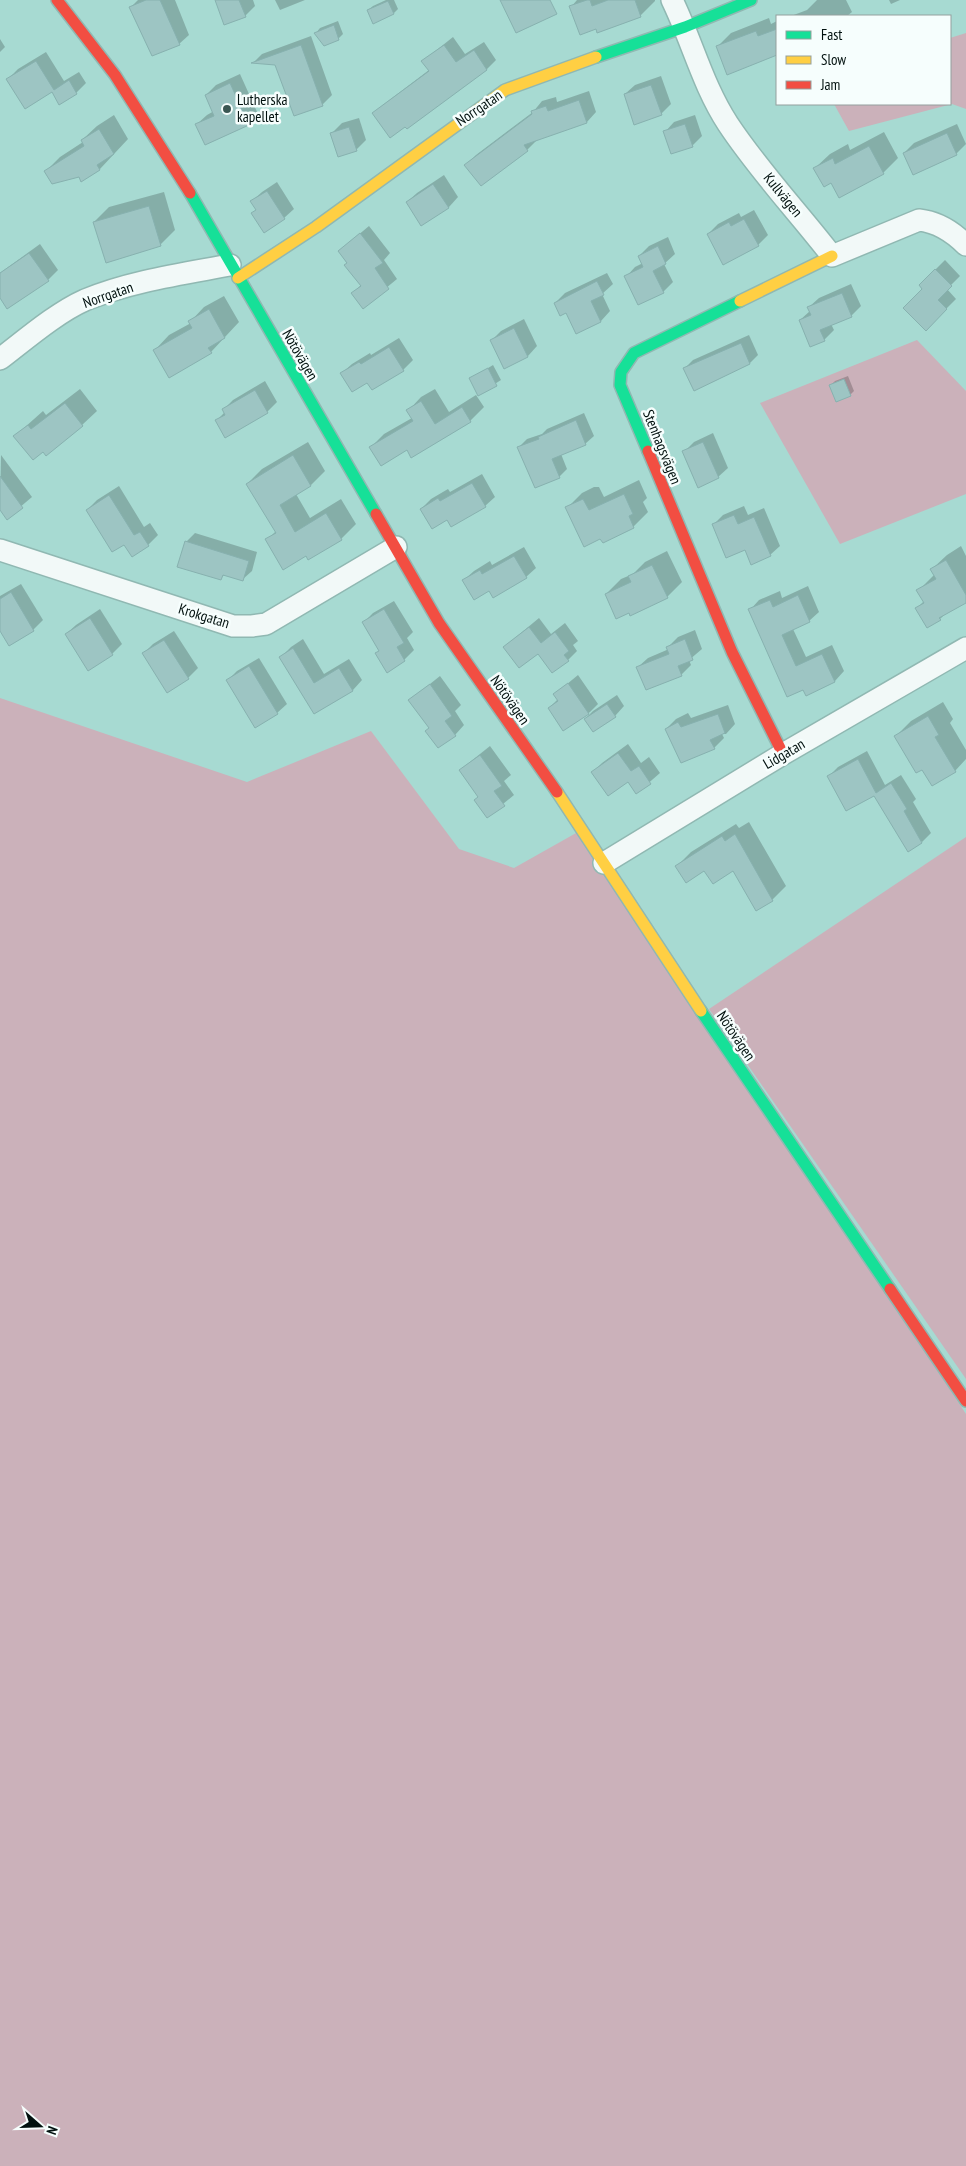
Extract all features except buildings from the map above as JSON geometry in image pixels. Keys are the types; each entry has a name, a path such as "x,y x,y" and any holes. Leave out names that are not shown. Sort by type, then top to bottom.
{"street":[{"name":"Nötövägen","path":"57,0 115,75 145,120 439,623 489,697 580,824 718,1037 966,1400"},
{"name":"Kullvägen","path":"672,0 685,27 704,79 728,123 770,180 832,256"},
{"name":"Norrgatan","path":"0,359 59,316 84,301 119,288 234,271 316,226 505,90 685,27 751,0"},
{"path":"832,256 918,220 933,222 946,229 966,245"},
{"name":"Stenhagsvägen","path":"783,754 732,652 697,573 620,385 621,372 634,353 832,256"},
{"name":"Krokgatan","path":"0,550 233,626 252,626 266,624 301,605 396,547"},
{"name":"Lidgatan","path":"604,863 783,754 966,648"}],"shaded area":[{"path":"966,33 966,109 951,104 951,38"},
{"path":"835,105 948,105 849,131"},
{"path":"917,340 966,391 966,494 840,544 760,403"},
{"path":"0,698 247,782 371,731 459,849 514,868 585,828 966,1414 966,2166 0,2166"},
{"path":"966,837 966,1379 709,1009"}],"traffic: fast":[{"path":"596,57 685,27 751,0"},
{"path":"190,193 376,514"},
{"path":"648,451 620,385 621,372 634,353 740,301"},
{"path":"701,1011 890,1289"}],"traffic: slow":[{"path":"238,278 316,227 505,90 596,57"},
{"path":"740,301 832,256"},
{"path":"557,792 701,1011"}],"traffic: jam":[{"path":"57,0 115,75 190,193"},
{"path":"648,451 732,652 783,754"},
{"path":"376,514 439,623 557,792"},
{"path":"890,1289 966,1401"}],"place":[{"name":"Lutherska kapellet","path":"227,109"}]}
